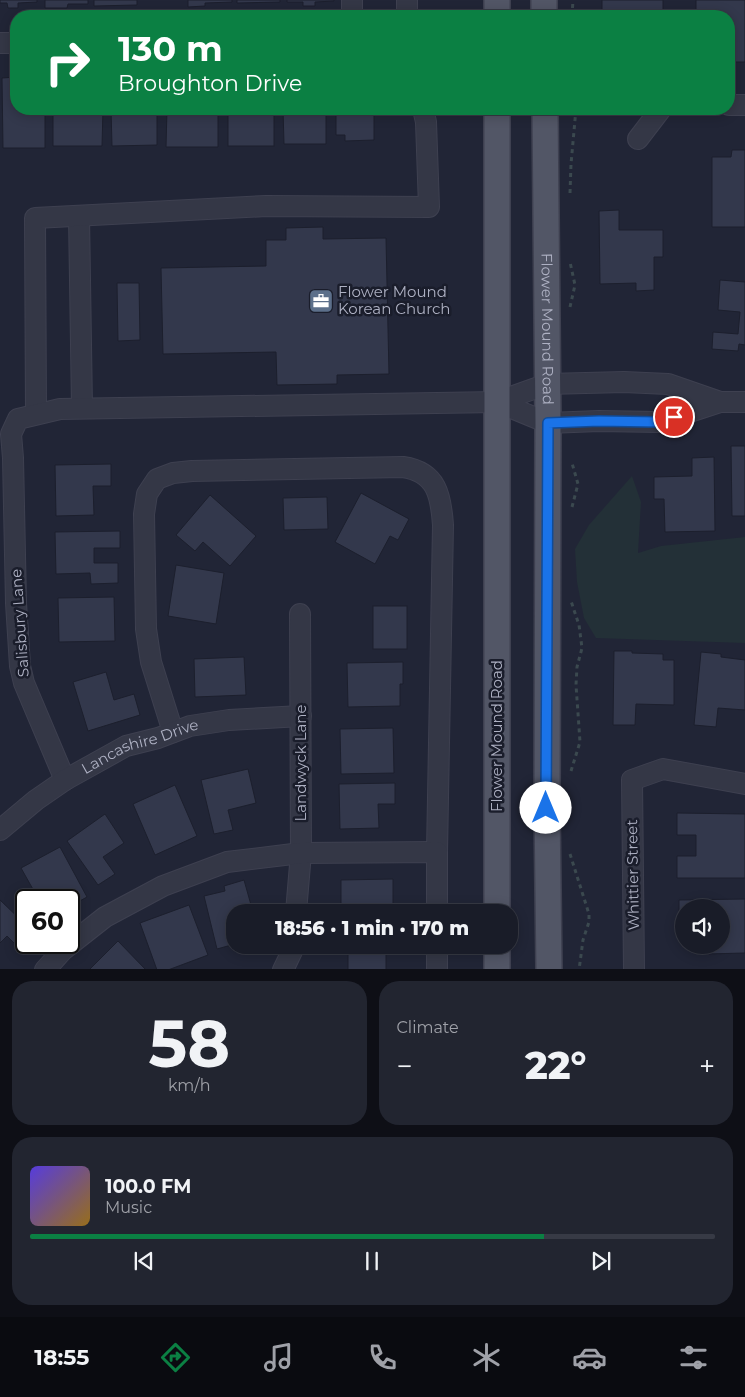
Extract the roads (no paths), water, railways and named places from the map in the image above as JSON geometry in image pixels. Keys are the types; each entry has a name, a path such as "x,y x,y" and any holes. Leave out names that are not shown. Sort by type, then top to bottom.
{"main road":[{"name":"Flower Mound Road","path":"497,115 497,904"},
{"name":"Flower Mound Road","path":"545,115 548,423 546,808 549,969"},
{"path":"497,954 497,969"}],"street":[{"path":"36,414 35,218 266,206 429,207 424,115"},
{"path":"638,139 656,115"},
{"path":"79,216 82,408"},
{"path":"497,402 547,384 624,382 668,384 720,402"},
{"path":"497,402 548,423 599,421 659,422 720,402 745,402"},
{"name":"Salisbury Lane","path":"65,780 24,682 8,604 9,467 11,434 18,419 60,409 82,408 497,402"},
{"path":"174,732 151,662 146,629 144,514 147,494 157,480 172,474 192,471 403,467 417,469 429,478 437,489 441,503 443,526 437,904"},
{"name":"Landwyck Lane","path":"297,904 301,853 300,614"},
{"name":"Lancashire Drive","path":"0,830 36,800 65,780 126,746 190,726 229,720 300,716"},
{"name":"Whittier Street","path":"634,969 632,780 662,769 745,784"},
{"path":"46,969 63,950 105,917 163,886 227,862 301,853 437,852"},
{"path":"283,969 291,954"},
{"path":"437,954 437,969"}],"place":[{"name":"Flower Mound Korean Church","path":"321,301"}]}
